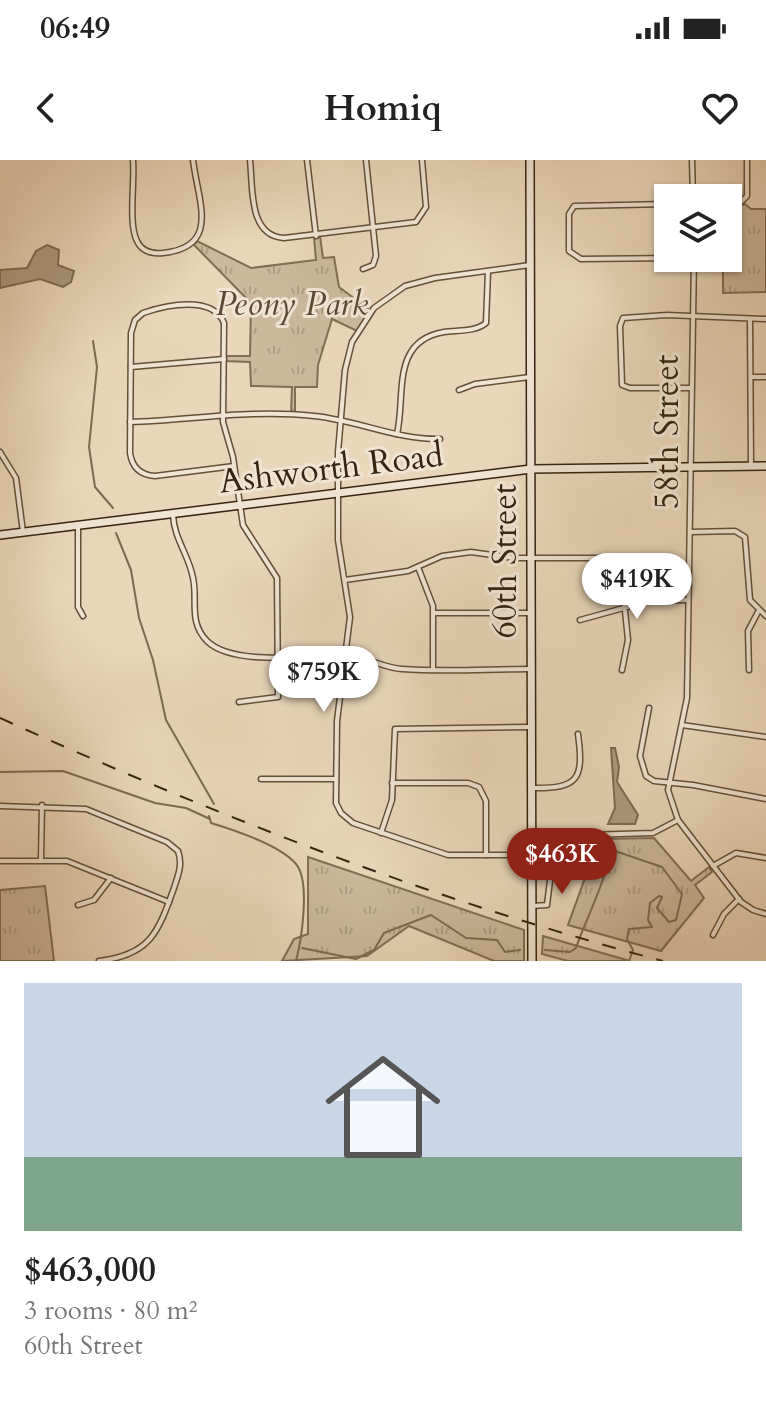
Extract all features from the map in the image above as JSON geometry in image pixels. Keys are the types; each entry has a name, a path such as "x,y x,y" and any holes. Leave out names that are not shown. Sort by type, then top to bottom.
{"main road":[{"name":"60th Street","path":"530,160 532,961"},
{"name":"Ashworth Road","path":"0,535 531,469 766,466"}],"street":[{"path":"133,160 134,233 143,249 155,254 181,251 197,241 201,225 193,160"},
{"path":"250,160 258,223 266,234 284,238 406,225 419,219 426,207 422,160"},
{"path":"307,160 316,236"},
{"path":"363,269 373,265 376,259 366,160"},
{"path":"692,160 693,184"},
{"path":"742,201 748,192 747,160"},
{"path":"654,204 577,205 569,214 569,251 581,259 654,258"},
{"path":"530,265 425,279 383,300 363,321 349,351 338,493 338,540 350,617 337,721 338,807 348,821 448,855 553,855 587,835 653,833 678,820"},
{"path":"397,434 406,361 414,348 429,337 477,328 486,323 488,271"},
{"name":"58th Street","path":"694,272 687,698 669,784 671,805 678,820 739,899 753,910 766,914"},
{"path":"234,466 144,474 131,457 131,333 138,317 151,311 198,305 214,308 223,319 222,414 234,466 239,505 247,536 274,568 277,578 278,697 239,702"},
{"path":"691,388 630,388 621,382 620,326 629,316 766,319"},
{"path":"750,319 751,467"},
{"path":"131,367 224,359"},
{"path":"459,390 475,384 530,377"},
{"path":"751,377 766,377"},
{"path":"130,422 222,414 315,416 397,434 440,439"},
{"path":"0,452 16,478 23,532"},
{"path":"173,513 175,536 194,578 193,615 197,628 209,643 223,652 346,656 365,658 390,668 532,669"},
{"path":"78,525 78,607 83,616"},
{"path":"691,532 735,531 746,539 749,593 758,612 766,616"},
{"path":"345,580 418,567 442,556 471,552 532,558 607,558 617,562 622,576 628,652 622,670"},
{"path":"418,567 434,613 433,669"},
{"path":"580,620 593,613 625,610 649,601 687,600"},
{"path":"749,670 748,631 758,612"},
{"path":"434,613 532,613"},
{"path":"649,708 640,745 646,776 669,784 693,785 766,799"},
{"path":"682,725 766,737"},
{"path":"381,833 392,800 395,729 532,727"},
{"path":"532,788 560,788 577,777 582,763 578,734"},
{"path":"261,779 336,779"},
{"path":"392,783 468,783 479,787 485,797 486,856"},
{"path":"41,859 42,805"},
{"path":"0,806 42,805 95,812 167,842 180,856 180,870 157,932 141,948 99,961"},
{"path":"713,866 736,853 766,858"},
{"path":"532,906 547,905 553,855"},
{"path":"0,861 41,859 81,864 169,902"},
{"path":"78,905 94,900 111,878"},
{"path":"713,935 724,914 739,899"}],"green space":[{"path":"742,205 751,209 766,209 766,292 723,293 723,272 742,272"},
{"name":"Peony Park","path":"320,236 323,258 334,257 339,287 371,311 357,331 332,319 318,365 317,387 295,387 295,415 291,415 292,387 251,386 250,362 223,361 224,356 250,356 251,303 194,245 197,241 251,268 316,260 314,237"},
{"path":"654,838 691,881 709,867 712,872 695,885 704,898 661,951 568,925 585,878 606,839"},
{"path":"308,857 524,930 524,961 494,961 409,926 367,956 282,961 294,939 308,934"},
{"path":"45,886 54,961 0,961 0,890"},
{"path":"543,936 630,961 568,961 542,954"}],"shaded area":[{"path":"47,245 59,250 58,265 74,271 71,282 63,287 40,279 0,288 0,270 27,268 36,251"},
{"path":"611,748 615,748 619,767 617,782 638,815 635,824 608,824 615,808"}],"waterway":[{"path":"93,341 97,367 89,447 95,487 113,508"},
{"path":"116,533 131,570 139,618 153,660 166,720 214,804"},
{"path":"0,772 63,771 155,803 186,808 210,819"},
{"path":"209,816 211,823 269,845 296,864 301,873 304,898 296,961"},
{"path":"545,950 570,952 576,948 601,886 608,854 615,851 662,867 682,894 676,920 669,922 657,908 662,897 659,896 650,903 648,920 652,927 629,929 627,939 633,950 629,961"},
{"path":"302,948 356,959 374,950 384,933 431,915 466,938 497,940 505,952 520,950"}],"railway":[{"path":"0,718 244,822 326,853 493,911 663,961"}]}
